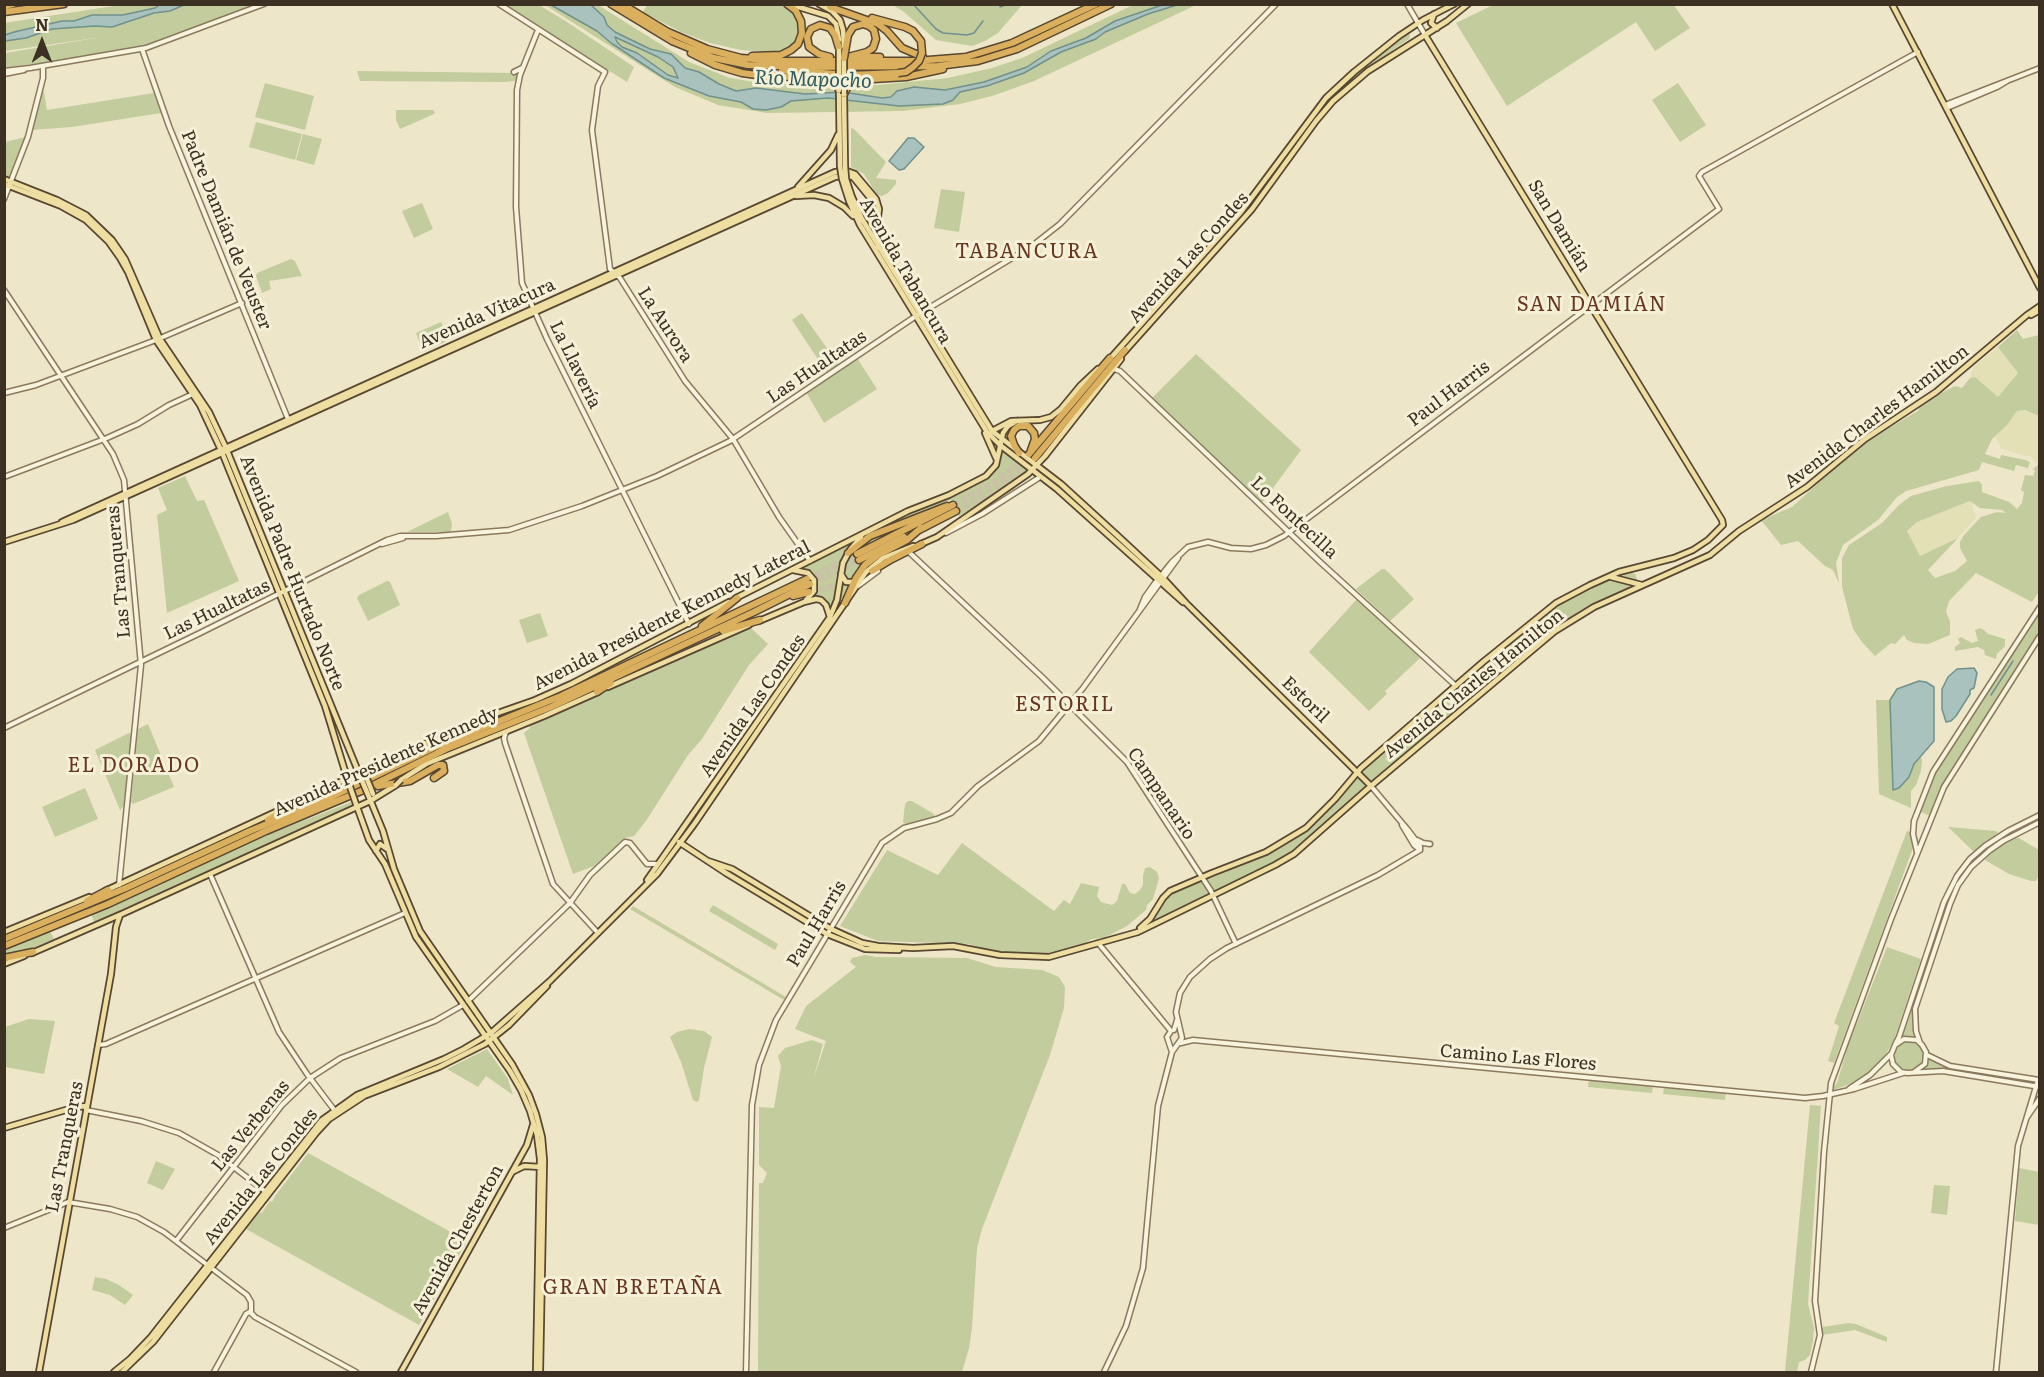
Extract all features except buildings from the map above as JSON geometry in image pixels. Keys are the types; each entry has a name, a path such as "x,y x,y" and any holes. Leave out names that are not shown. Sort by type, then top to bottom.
{"highway":[{"path":"4,6 13,4"},
{"path":"4,12 64,4"},
{"path":"610,4 707,62 733,71 764,76 829,78 842,92 853,81 913,76 986,59 1017,49 1111,4"},
{"path":"622,4 686,41 730,56 758,60 916,61 966,57 1001,48 1093,6"},
{"path":"730,56 777,55 794,48 801,39 802,24 796,11 788,4"},
{"path":"672,41 731,66 750,69 842,74 898,73 911,69 917,63 922,53 920,38 910,29 824,6"},
{"path":"824,6 878,24 905,51 936,60"},
{"path":"758,60 830,57 843,53 867,52 873,48 876,39 873,29 863,24 853,27 843,53"},
{"path":"830,57 819,54 810,47 807,37 811,29 820,25 828,27 834,33 843,53"},
{"path":"843,53 916,61"},
{"path":"714,58 775,66 912,67 958,64"},
{"path":"1031,456 1125,350"},
{"path":"1031,456 1110,358"},
{"path":"1019,453 1011,436 1016,428 1024,425 1031,428 1035,435 1031,456"},
{"path":"921,528 858,557 952,508"},
{"path":"845,603 862,568 871,560 907,540 952,508"},
{"path":"848,554 861,542 876,533 952,508"},
{"path":"872,571 922,544"},
{"name":"Avenida Presidente Kennedy","path":"4,939 325,800 418,755 561,696 809,581 778,601 531,716 446,749 361,791 266,831 108,904 4,946"},
{"path":"778,601 809,592"},
{"path":"693,634 736,598"},
{"path":"707,634 760,620"},
{"path":"597,692 632,669"},
{"path":"411,748 495,722"},
{"path":"361,791 385,784 410,781 438,765 443,765 444,771 434,778"},
{"path":"250,831 298,801"},
{"path":"59,916 108,890"},
{"path":"4,958 33,952"}],"main road":[{"path":"788,4 828,16 835,22 843,53"},
{"name":"Avenida Las Condes","path":"992,431 1005,423 1040,420 1054,415 1085,380 1110,358 1241,212 1326,98 1360,67 1407,30 1454,4"},
{"name":"Avenida Las Condes","path":"856,584 872,565 883,558 937,537 1034,468 1114,369 1125,350 1246,216 1333,101 1363,75 1437,28 1468,4"},
{"path":"1892,4 2040,288"},
{"path":"824,6 841,22 844,33 843,53"},
{"path":"1434,14 1431,23 1437,28"},
{"path":"1407,30 1412,36 1408,45"},
{"name":"San Damián","path":"1425,35 1723,525"},
{"name":"Avenida Tabancura","path":"841,72 843,53"},
{"name":"Avenida Tabancura","path":"843,53 841,72 842,166 849,201 860,225 992,431 1000,442 1019,453 1034,468"},
{"path":"796,190 831,150 841,128"},
{"name":"Avenida Vitacura","path":"224,450 286,425 838,171 850,171 857,175 878,203 876,232 878,247"},
{"name":"Avenida Vitacura","path":"694,238 835,177 846,175 858,182 873,204 865,211 854,204"},
{"path":"1266,191 1268,178"},
{"name":"Avenida Tabancura","path":"844,179 854,204 878,247 945,366 982,425 1034,468"},
{"name":"Avenida Padre Hurtado Norte","path":"8,183 76,214 104,237 128,273 158,339 209,412 282,592 325,706 367,836 385,864 416,937 434,965 493,1035 519,1075 534,1107 542,1137 542,1166"},
{"path":"785,199 806,195 829,198 844,207 860,225"},
{"path":"2032,272 2040,280"},
{"name":"Avenida Charles Hamilton","path":"1118,937 1138,932 1275,866 1299,851 1371,786 1555,631 1588,610 1710,555 1739,531 1796,495 1865,439 1936,392 2021,321 2040,308"},
{"name":"Avenida Vitacura","path":"6,541 57,525 288,419 534,311"},
{"path":"945,366 958,378"},
{"path":"286,425 288,419"},
{"path":"996,463 1000,442 1006,428 1017,421"},
{"path":"982,425 995,453 996,463"},
{"name":"Avenida Presidente Kennedy Lateral","path":"4,932 108,890 363,773 411,748 571,684 913,508 949,495 986,476 994,469 996,463"},
{"name":"Estoril","path":"1034,468 1040,477 1057,489 1160,579"},
{"name":"Estoril","path":"1034,468 1061,484 1359,771 1371,786"},
{"name":"Avenida Charles Hamilton","path":"708,861 728,867 831,928 862,943 913,948 953,946 1000,955 1048,957 1099,944 1143,927 1170,891 1266,852 1306,828 1359,771 1483,662 1556,603 1606,578 1693,550 1708,540 1723,525"},
{"name":"Avenida Las Condes","path":"642,887 830,617 837,600 840,571 848,554 867,532"},
{"path":"792,570 808,573 814,580 814,591 804,602"},
{"path":"840,571 846,582 856,584"},
{"path":"1606,578 1620,578 1642,585"},
{"path":"1628,592 1632,583"},
{"name":"Avenida Padre Hurtado Norte","path":"282,592 363,773 395,873 418,928 487,1039 518,1084 533,1120 542,1166"},
{"path":"804,602 821,600 827,606 830,617"},
{"name":"Avenida Presidente Kennedy Lateral","path":"4,964 120,915 357,805 396,785 419,767 506,732 804,602"},
{"name":"Avenida Las Condes","path":"122,1372 153,1342 314,1128 358,1094 487,1039 524,1012 550,981 659,871 845,603"},
{"path":"335,785 341,779 344,767"},
{"name":"Avenida Charles Hamilton","path":"675,840 827,934 851,945 872,950 895,951 913,948"},
{"path":"376,851 378,845 381,844 388,852"},
{"path":"726,873 728,867"},
{"name":"Las Tranqueras","path":"39,1372 111,974 116,927 120,915"},
{"path":"108,920 114,922 116,927"},
{"path":"434,965 443,966"},
{"path":"4,1128 76,1107 86,1108"},
{"name":"Avenida Chesterton","path":"401,1372 531,1137 533,1120"},
{"path":"522,1154 522,1160 526,1166"},
{"path":"510,1174 526,1166 542,1166"},
{"path":"536,1372 542,1166"},
{"path":"540,1372 542,1166"},
{"name":"Avenida Las Condes","path":"114,1372 145,1344 209,1267"}],"street":[{"path":"4,73 142,49 264,4"},
{"path":"499,4 538,30"},
{"name":"Las Hualtatas","path":"4,728 376,546 404,537 502,532 566,511 668,472 733,439 917,316 1032,246 1060,224 1276,4"},
{"name":"San Damián","path":"1407,4 1425,35"},
{"name":"La Llavería","path":"538,30 517,90 516,207 522,280 534,311 689,624"},
{"name":"La Aurora","path":"538,30 605,72 598,86 592,130 609,267 685,381 733,439 779,517 810,561"},
{"name":"Padre Damián de Veuster","path":"142,49 165,116 288,419"},
{"name":"Paul Harris","path":"746,1372 750,1145 754,1085 774,1025 878,849 886,840 908,825 937,819 953,811 978,786 1036,744 1069,705 1140,609 1145,597 1190,545 1202,542 1239,549 1256,548 1271,543 1288,533 1719,209 1699,176 1704,171 1918,52"},
{"path":"4,199 8,183 27,139 43,78 43,66"},
{"path":"514,72 523,68"},
{"path":"1946,106 1997,87 2012,77 2040,68"},
{"name":"Las Tranqueras","path":"4,290 104,439 119,465 126,494 141,662 119,885"},
{"path":"4,393 25,388 158,339 242,303"},
{"name":"Lo Fontecilla","path":"1114,369 1120,371 1288,533 1457,686"},
{"path":"4,477 104,439 138,424 171,404 195,393"},
{"name":"Avenida Las Condes","path":"937,537 982,514 1040,477"},
{"name":"Avenida Las Condes","path":"856,584 922,544"},
{"name":"Campanario","path":"910,553 1127,762 1214,895 1236,944"},
{"path":"1917,856 1913,830 1916,814 1934,772 2040,607"},
{"path":"1811,1372 1820,1335 1815,1301 1828,1095 1840,1057 1948,780 2040,636"},
{"path":"506,732 504,741 551,879 557,889 598,933"},
{"path":"493,737 504,741"},
{"name":"Estoril","path":"1371,786 1412,836 1420,850"},
{"path":"2038,1087 1943,1071 1904,1073 1897,1070 1893,1064 1891,1053 1953,882 1975,855 1996,838 2040,815"},
{"name":"Estoril","path":"1400,822 1420,850"},
{"path":"1914,1072 1925,1064 1926,1054 1916,1031 1915,1016 1958,885 1979,859 2002,841 2040,822"},
{"path":"1406,833 1412,856"},
{"path":"1412,836 1420,842 1430,844"},
{"name":"Las Verbenas","path":"177,1241 282,1105 310,1078 341,1058 430,1023 466,1003 570,903 593,872 626,842 630,843 647,864 658,864"},
{"path":"1172,1052 1167,1037 1177,1019 1178,999 1187,981 1210,959 1378,875 1420,850"},
{"path":"210,874 279,1032 336,1111"},
{"path":"1953,882 1958,885"},
{"path":"98,1045 106,1044 405,913"},
{"path":"1099,944 1172,1031"},
{"path":"1917,985 1923,987"},
{"path":"1104,1372 1126,1326 1143,1268 1158,1106 1172,1052 1182,1034 1177,1019"},
{"name":"Camino Las Flores","path":"1172,1031 1192,1040"},
{"path":"1895,1045 1907,1038 1920,1042"},
{"name":"Camino Las Flores","path":"1170,1043 1192,1040 1805,1098 1840,1092 1904,1073"},
{"name":"Camino Las Flores","path":"1840,1092 1864,1079 1891,1053"},
{"path":"1926,1054 1954,1067 2039,1080 2025,1120 2018,1154 1996,1372"},
{"path":"2025,1120 2040,1098"},
{"path":"86,1108 170,1130 209,1149 267,1193"},
{"path":"4,1228 68,1202 130,1215 151,1224 177,1241 249,1296 251,1311 255,1317 356,1372"},
{"path":"214,1372 246,1314 251,1311"}],"shaded area":[{"path":"1998,347 2018,373 1998,398 1975,377 1970,378 1973,367"},
{"path":"2025,410 2039,416 2039,466 2030,456 2001,448 1995,437 2017,411"},
{"path":"1971,501 1976,518 1958,538 1920,556 1907,532 1917,522"}],"green space":[{"path":"1673,4 1690,28 1655,51 1636,22 1507,106 1456,23 1493,5"},
{"path":"120,5 258,5 148,45 92,56 5,68 5,53 102,37 5,51 4,23"},
{"path":"504,5 539,5 567,22 634,67 627,82"},
{"path":"545,5 598,5 689,62 730,78 761,83 878,85 948,78 992,68 1022,58 1133,5 1196,5 1034,81 992,96 960,104 903,111 767,113 718,105 675,87"},
{"path":"647,5 780,5 796,14 801,31 796,42 785,50 769,52 741,50 710,43 681,32 643,12"},
{"path":"893,5 1022,5 998,33 972,46 936,40"},
{"path":"1406,33 1410,34 1409,39 1344,87 1307,126 1340,88"},
{"path":"357,71 516,73 518,75 515,81 503,82 360,81"},
{"path":"265,83 314,96 305,130 255,117"},
{"path":"1678,83 1706,125 1680,142 1652,100"},
{"path":"42,90 47,110 154,93 161,113 72,127 32,130"},
{"path":"396,110 433,110 435,112 400,129 396,120"},
{"path":"256,122 302,134 295,160 249,147"},
{"path":"851,128 886,162 876,178 896,180 896,184 888,193 882,196 877,195 864,174 851,167"},
{"path":"303,134 322,139 314,165 296,160"},
{"path":"26,137 9,177 5,175 5,142"},
{"path":"941,189 965,192 959,232 934,228"},
{"path":"422,203 433,229 414,238 402,211"},
{"path":"291,259 295,261 302,276 269,281 271,289 262,293 257,273"},
{"path":"802,313 841,368 857,358 877,389 824,423 806,392 829,376 792,320"},
{"path":"441,322 449,340 423,352 416,333"},
{"path":"2017,330 2023,339 2039,335 2039,416 2025,410 2017,411 2007,425 1992,439 1985,454 2000,459 2001,455 2025,460 2030,462 2028,468 2016,465 2014,471 1982,462 1979,470 1906,491 1897,497 1878,520 1843,545 1836,563 1839,583 1833,570 1825,566 1798,541 1781,545 1761,520 1792,507 1861,444 1918,411 1919,407 1941,393 1955,386 1962,388 1970,378 1975,377 1998,397 2018,373 1998,347"},
{"path":"1196,354 1301,450 1262,503 1152,398"},
{"path":"1002,449 1028,471 1016,482 959,516 951,500 869,533 917,509 951,497 991,475 999,465"},
{"path":"2040,466 2040,590 2032,602 1976,573 1949,601 1946,612 1950,621 1950,635 1928,644 1914,643 1907,640 1904,635 1895,644 1891,643 1875,656 1853,629 1842,587 1842,558 1849,545 1882,523 1911,496 1947,486 1979,481 1982,485 1982,492 2009,502 2017,509 2022,503 2024,492 2021,490 2025,475 2033,476 2035,471 2033,469","holes":["1970,501 1980,508 2002,510 2006,513 1997,512 1981,517 1960,542 1960,548 1967,561 1955,571 1935,578 1928,570 1958,538 1920,556 1907,531 1917,522"]},
{"path":"185,476 197,501 204,500 239,581 167,613 157,515 167,510 158,488"},
{"path":"448,512 452,524 451,532 407,532"},
{"path":"915,520 856,551 861,564 843,599 840,598 845,569 852,553 872,537"},
{"path":"850,544 837,572 834,599 830,607 826,600 815,596 818,586 813,574 801,568"},
{"path":"1385,569 1414,599 1390,621 1356,589"},
{"path":"1631,573 1635,574 1638,582 1632,581 1628,589 1570,617 1377,777 1295,850 1151,922 1164,900 1173,893 1263,857 1303,834 1318,821 1364,768 1430,714 1544,614 1591,587"},
{"path":"387,581 390,582 400,605 368,621 357,598"},
{"path":"1357,599 1420,658 1385,691 1387,694 1369,711 1309,652"},
{"path":"540,613 548,636 527,643 519,620"},
{"path":"2039,613 2039,632 1954,765 1942,786 1930,816 1919,811 1936,770"},
{"path":"751,628 768,644 749,665 646,821 634,836 625,838 594,866 573,874 524,733 530,728 528,724"},
{"path":"1980,628 1988,634 2005,639 2005,646 1997,654 1996,659 1985,655 1984,650 1978,647 1955,651 1955,647 1960,643 1958,639 1961,637 1972,643 1978,641 1975,630"},
{"path":"1876,700 1890,700 1893,789 1899,788 1909,777 1914,764 1920,757 1922,759 1921,771 1911,791 1911,808 1879,794"},
{"path":"148,724 174,787 133,804 131,802 138,729"},
{"path":"129,733 131,735 124,806 120,810 95,750"},
{"path":"85,788 98,819 55,837 42,807"},
{"path":"908,801 934,814 934,817 905,824 903,822 905,804"},
{"path":"351,802 352,805 303,828 141,903 94,922 91,914 270,834"},
{"path":"1948,827 1996,831 1998,833 1973,851"},
{"path":"1907,831 1911,832 1914,845 1834,1063 1828,1061 1839,1026 1834,1023"},
{"path":"2015,838 2039,850 2039,875 2036,881 2009,874 1985,860 1993,850"},
{"path":"962,843 1054,911 1064,900 1070,904 1081,883 1099,887 1097,896 1101,902 1112,905 1117,901 1122,884 1125,884 1130,893 1135,894 1140,890 1143,885 1145,868 1150,867 1157,872 1159,878 1153,899 1147,905 1146,910 1127,926 1104,938 1092,939 1078,947 1054,955 990,951 969,944 878,941 840,926 887,850 938,875"},
{"path":"1975,858 1959,880 1948,904 1913,1008 1912,1025 1916,1038 1910,1036 1902,1038 1946,902 1957,879"},
{"path":"713,905 778,944 775,950 709,911"},
{"path":"633,906 786,997 784,1000 630,909"},
{"path":"50,931 54,939 23,952 5,956 5,950"},
{"path":"1887,947 1921,959 1894,1040 1883,1059 1868,1074 1833,1090 1835,1083 1836,1087 1848,1046"},
{"path":"865,955 967,958 996,967 1042,970 1059,977 1065,987 1064,1008 1050,1055 982,1229 977,1248 972,1328 962,1372 758,1372 759,1183 763,1183 767,1173 759,1165 759,1107 774,1108 781,1066 778,1056 785,1048 812,1040 823,1044 813,1080 826,1041 795,1029 806,1006 856,967 850,962 852,958"},
{"path":"29,1019 55,1021 44,1074 5,1067 5,1027"},
{"path":"689,1029 704,1031 712,1037 697,1102 693,1100 670,1037 677,1032"},
{"path":"1909,1042 1919,1046 1923,1056 1919,1066 1909,1070 1899,1066 1895,1056 1899,1046"},
{"path":"487,1049 508,1079 513,1095 486,1076 478,1087 447,1069"},
{"path":"1929,1056 1935,1062 1950,1067 2039,1082 2039,1086 1953,1071 1925,1069"},
{"path":"1589,1079 1653,1085 1652,1093 1588,1087"},
{"path":"1664,1087 1726,1093 1725,1100 1663,1094"},
{"path":"1810,1105 1821,1106 1808,1304 1814,1328 1813,1341 1810,1355 1799,1362 1797,1372 1785,1372"},
{"path":"308,1153 467,1241 419,1325 246,1229 270,1201 272,1202"},
{"path":"156,1161 175,1169 163,1190 147,1183"},
{"path":"2019,1168 2039,1172 2039,1225 2015,1221"},
{"path":"1934,1185 1950,1186 1947,1215 1931,1213"},
{"path":"95,1277 119,1285 133,1295 125,1305 110,1295 92,1290"},
{"path":"1848,1323 1887,1337 1887,1342 1855,1330 1822,1335 1823,1327"}],"water":[{"path":"161,4 184,5 112,27 52,29 26,38 5,41 5,35 14,32 62,21 74,21 92,15 123,15 155,8"},
{"path":"551,5 591,5 615,32 650,49 671,54 685,68 699,72 736,91 756,88 805,94 843,92 882,98 891,97 897,91 914,87 945,90 984,82 1027,67 1051,51 1086,38 1115,21 1162,5 1177,5 1105,32 1096,39 1061,52 1024,73 987,86 960,92 953,100 943,104 899,106 828,98 791,101 781,107 766,110 753,109 741,102 709,96 664,78 597,31","holes":["615,37 658,57 673,67 678,78 668,75 637,53 622,47"]},
{"path":"908,138 914,138 924,147 904,169 899,170 889,161"},
{"path":"1974,668 1977,673 1974,688 1970,690 1970,694 1956,716 1946,722 1942,709 1942,689 1948,677 1957,669"},
{"path":"1919,681 1934,687 1934,741 1914,764 1909,777 1899,788 1893,790 1890,700 1897,689"}],"waterway":[{"path":"913,4 936,29 943,33 967,35 974,33 983,21"},
{"path":"1000,7 1008,4"},
{"path":"1991,695 2013,661"}],"tunnel":[{"path":"953,505 995,482 1024,459"},
{"path":"956,511 998,488 1030,462"},
{"path":"807,579 857,554"},
{"path":"811,584 859,560"},
{"path":"810,592 852,581"}],"district":[{"name":"TABANCURA","path":"1027,252"},
{"name":"SAN DAMIÁN","path":"1592,305"},
{"name":"ESTORIL","path":"1065,705"},
{"name":"EL DORADO","path":"134,766"},
{"name":"GRAN BRETAÑA","path":"633,1288"}],"water label":[{"name":"Río Mapocho","path":"813,80"}]}
